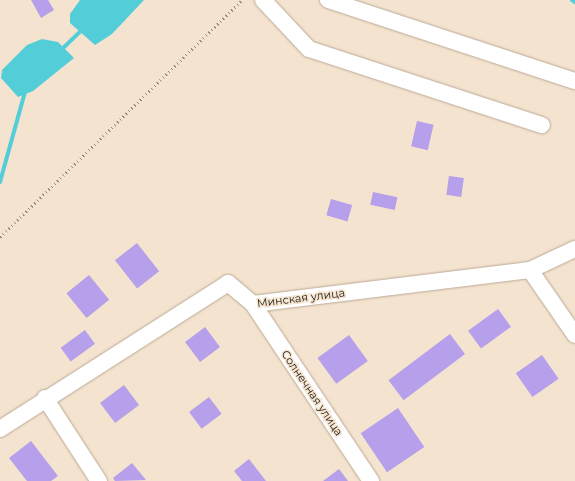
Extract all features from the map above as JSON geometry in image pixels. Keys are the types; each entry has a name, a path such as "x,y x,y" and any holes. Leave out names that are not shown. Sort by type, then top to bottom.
{"street":[{"path":"262,0 309,49 542,125"},
{"path":"328,0 575,81"},
{"name":"Минская улица","path":"0,429 45,398 228,283 253,304 530,270 575,249"},
{"path":"530,270 575,335"},
{"name":"Солнечная улица","path":"253,304 371,481"},
{"path":"45,398 99,481"}],"path":[{"path":"0,237 242,0"}],"water":[{"path":"80,0 144,0 112,34 95,45 70,23 70,14"},
{"path":"42,39 58,42 74,58 33,91 18,97 1,78 2,70 27,45"}],"building":[{"path":"31,0 48,0 54,10 41,18"},
{"path":"417,121 434,125 428,150 411,146"},
{"path":"449,176 464,178 461,197 446,195"},
{"path":"373,192 397,197 395,210 370,205"},
{"path":"331,199 352,205 347,221 326,215"},
{"path":"137,243 159,271 137,289 115,260"},
{"path":"89,275 109,300 87,318 66,293"},
{"path":"498,309 511,327 481,349 468,331"},
{"path":"205,327 220,347 200,362 185,342"},
{"path":"85,330 95,344 71,361 61,348"},
{"path":"450,334 465,354 404,400 389,380"},
{"path":"349,335 368,361 336,384 317,358"},
{"path":"542,355 559,379 532,397 516,373"},
{"path":"124,385 139,405 115,423 100,403"},
{"path":"209,397 222,414 202,429 189,412"},
{"path":"398,408 424,447 387,472 361,433"},
{"path":"31,441 58,476 51,481 27,481 9,458"},
{"path":"249,459 266,481 242,481 234,471"},
{"path":"132,463 146,480 115,481 113,478"},
{"path":"339,469 348,481 323,481"}],"waterway":[{"path":"60,51 84,28"},
{"path":"0,182 25,92"}]}
